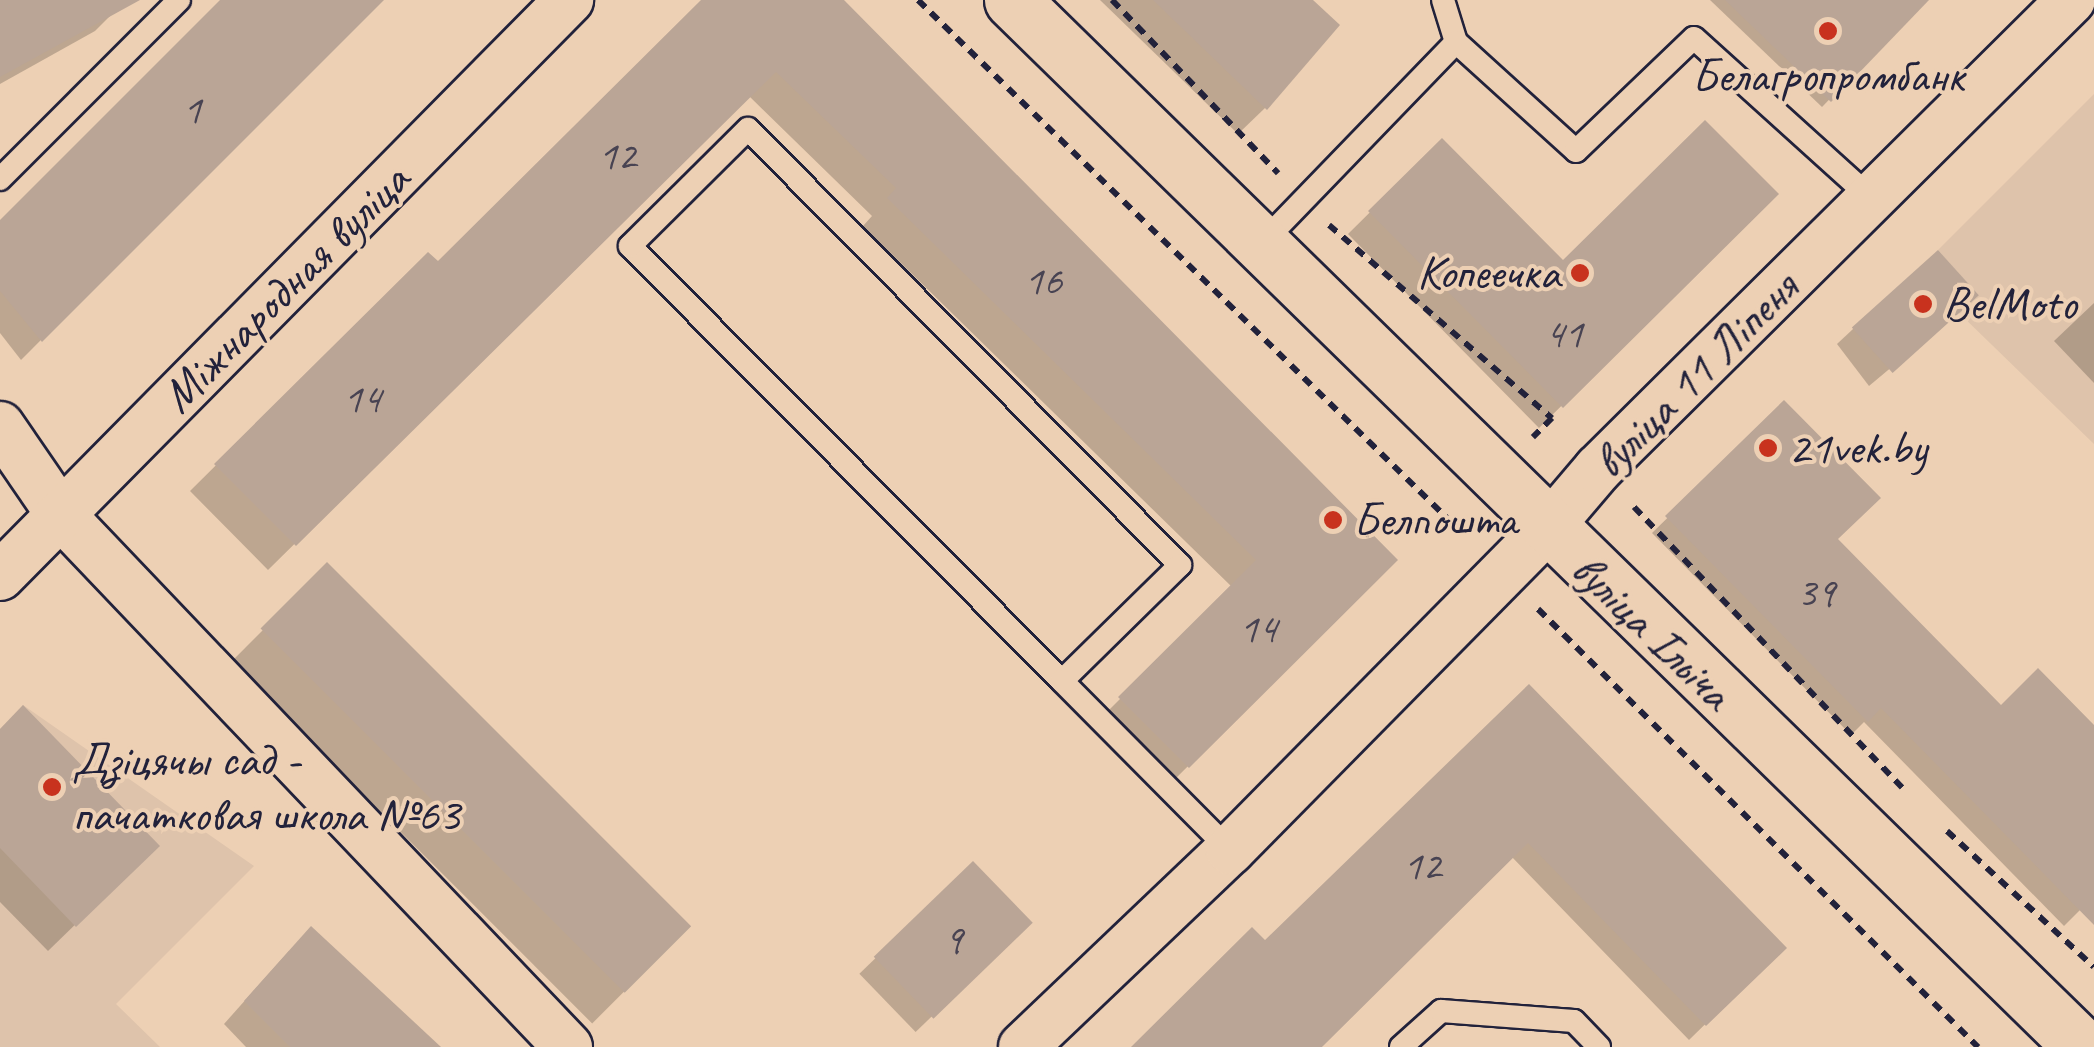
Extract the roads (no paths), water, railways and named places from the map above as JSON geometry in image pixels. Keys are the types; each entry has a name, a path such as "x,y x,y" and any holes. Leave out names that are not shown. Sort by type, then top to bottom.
{"main road":[{"name":"вуліца Ільіча","path":"1012,0 1262,243 1547,530 2082,1047"}],"street":[{"name":"Міжнародная вуліца","path":"0,576 569,0"},
{"name":"вуліца 11 Ліпеня","path":"1022,1047 1230,850 1547,530 1598,469 2071,0"},
{"path":"0,426 61,515 568,1047"}],"lane":[{"path":"0,179 179,0"},
{"path":"1443,0 1456,42 1576,152 1694,38 1871,198"},
{"path":"1262,243 1456,42"},
{"path":"1062,680 1180,564 748,129 630,246 1230,850"},
{"path":"1401,1047 1441,1010 1574,1021 1599,1047"}],"place":[{"name":"Белагропромбанк","path":"1828,31"},
{"name":"Копеечка","path":"1580,273"},
{"name":"BelMoto","path":"1923,304"},
{"name":"21vek.by","path":"1768,448"},
{"name":"Белпошта","path":"1333,520"},
{"name":"Дзіцячы сад - пачатковая школа №63","path":"52,787"}]}
